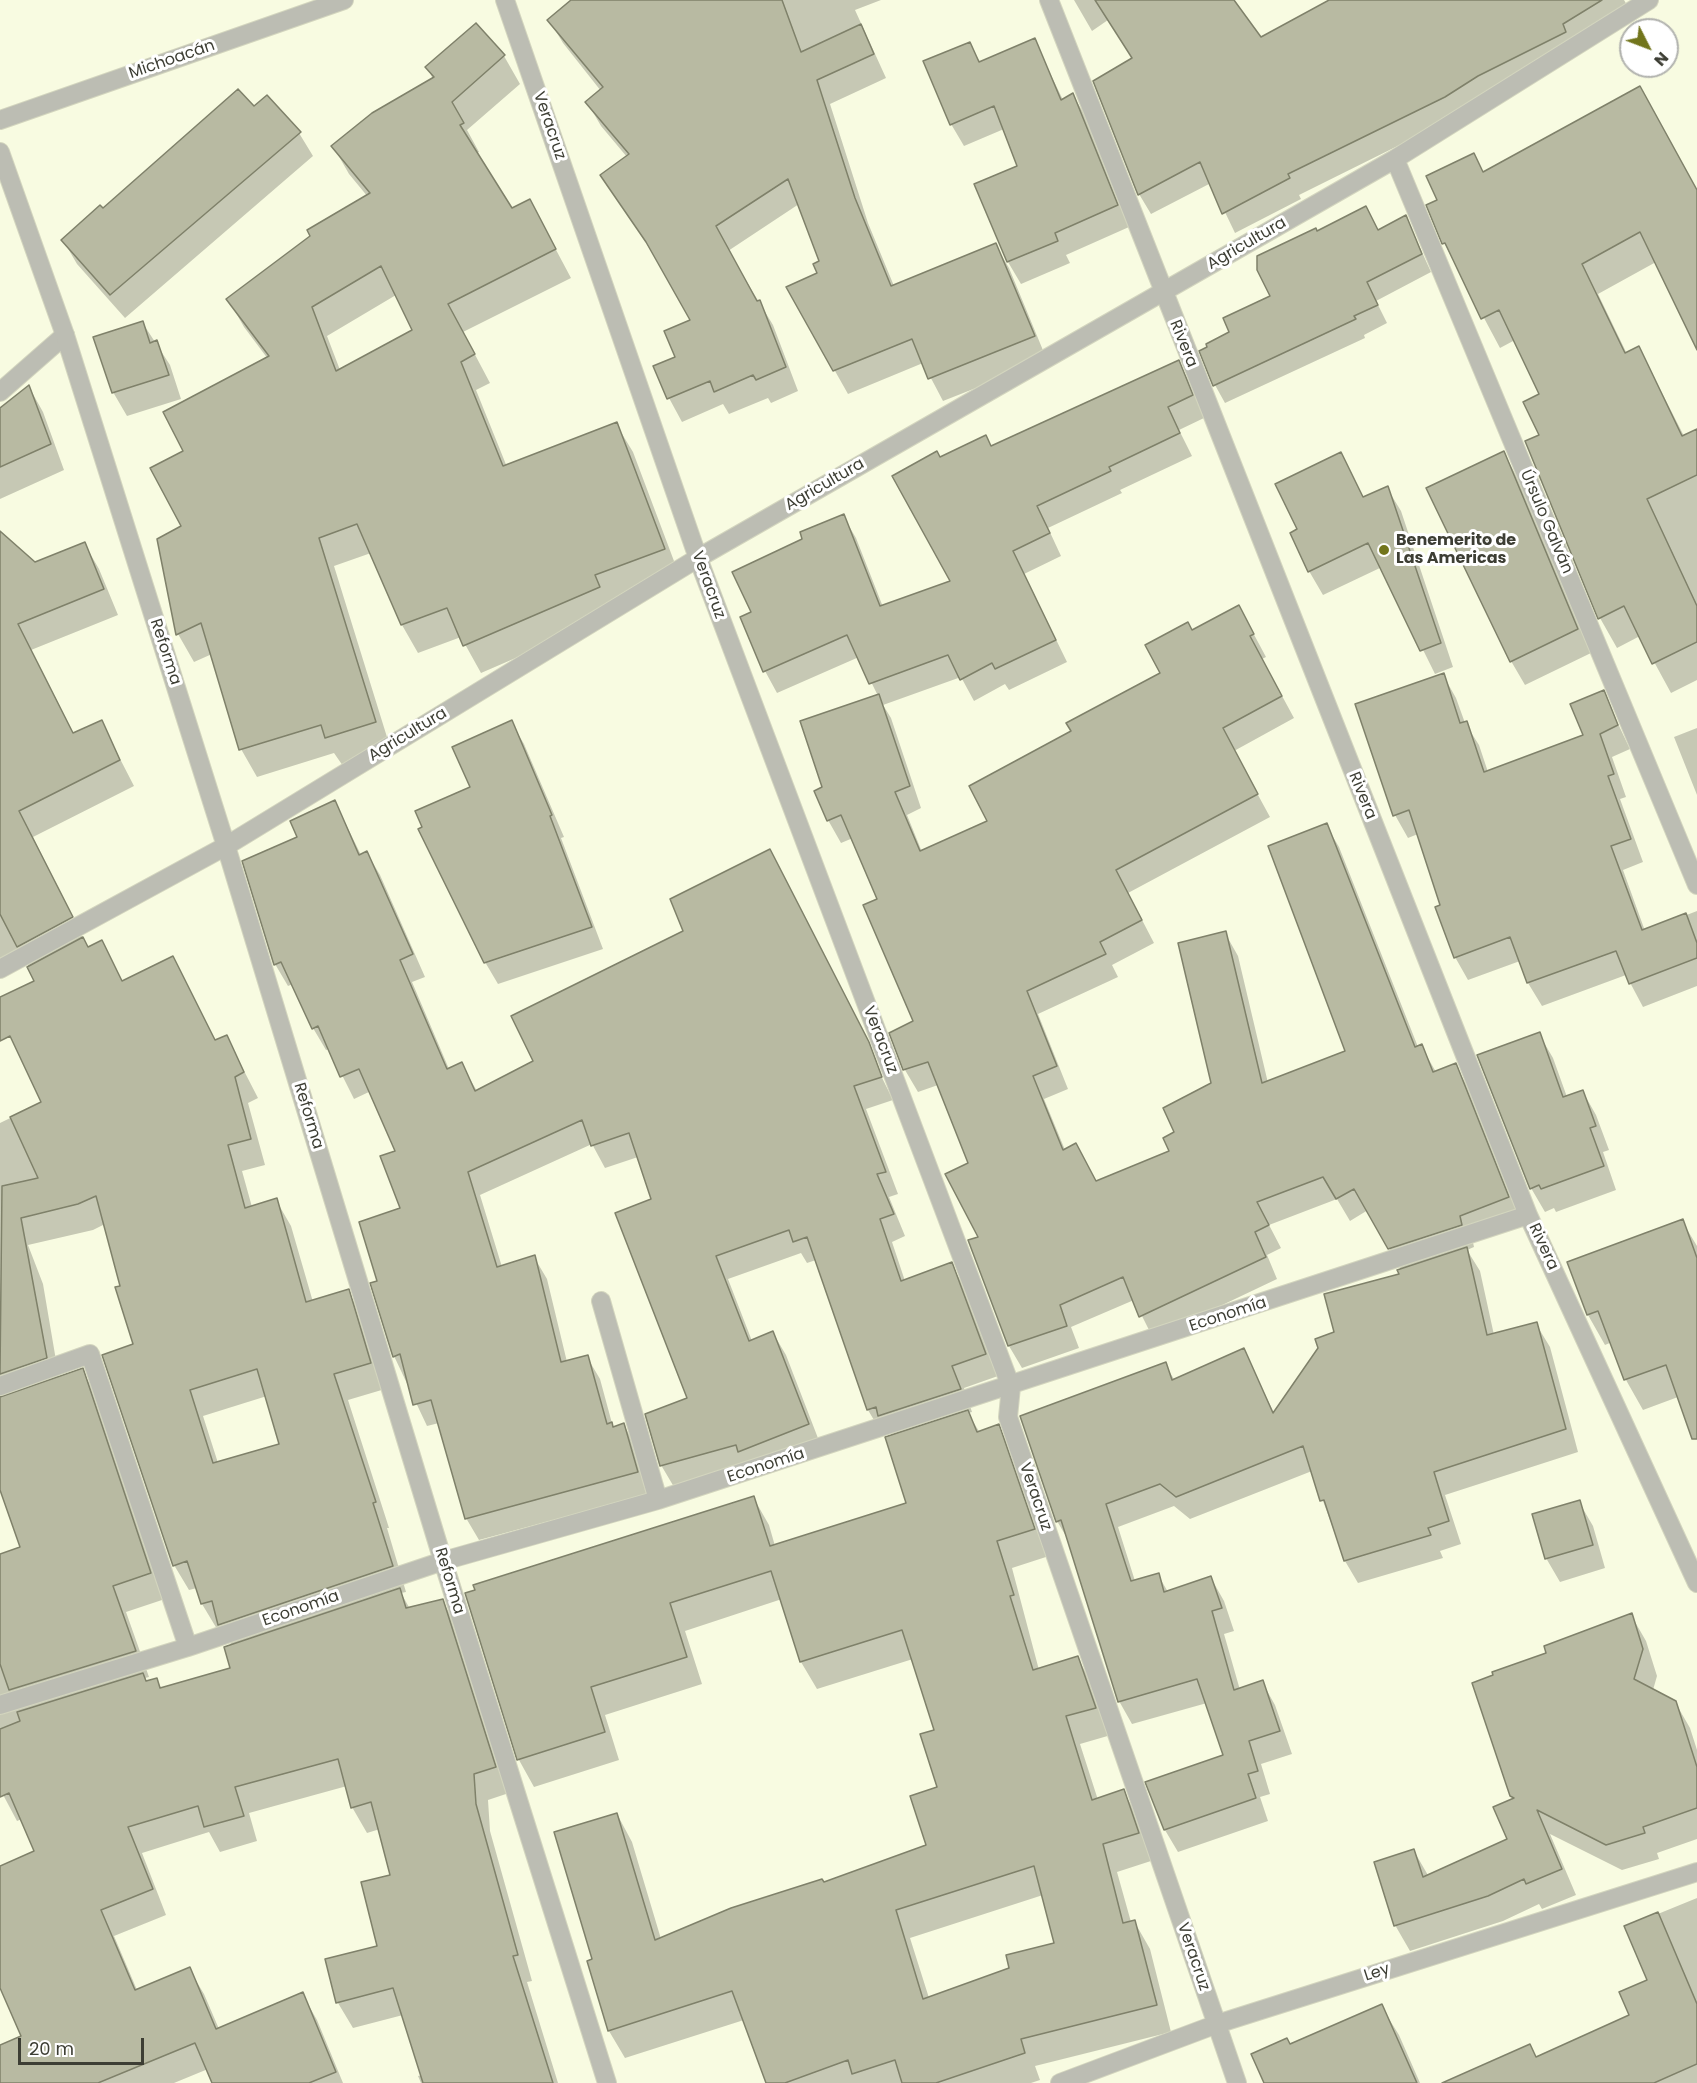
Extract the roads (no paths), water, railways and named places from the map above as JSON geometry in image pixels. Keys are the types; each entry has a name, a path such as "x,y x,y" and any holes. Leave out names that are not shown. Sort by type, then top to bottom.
{"street":[{"name":"Michoacán","path":"0,120 344,0"},
{"name":"Veracruz","path":"505,0 698,558 1011,1387 1008,1417 1236,2083"},
{"name":"Rivera","path":"1049,0 1162,293 1528,1215 1697,1583"},
{"name":"Agricultura","path":"0,969 226,846 698,558 1395,159 1650,0"},
{"name":"Reforma","path":"0,152 65,335 226,846 442,1561 607,2083"},
{"name":"Úrsulo Galván","path":"1395,159 1697,885"},
{"path":"0,392 65,335"},
{"name":"Economía","path":"0,1705 188,1647 442,1561 658,1500 1011,1387 1528,1215"},
{"path":"601,1300 658,1500"},
{"path":"0,1386 90,1354 188,1647"},
{"name":"Ley","path":"1060,2083 1217,2024 1697,1872"}],"place":[{"name":"Benemerito de Las Americas","path":"1384,550"}]}
